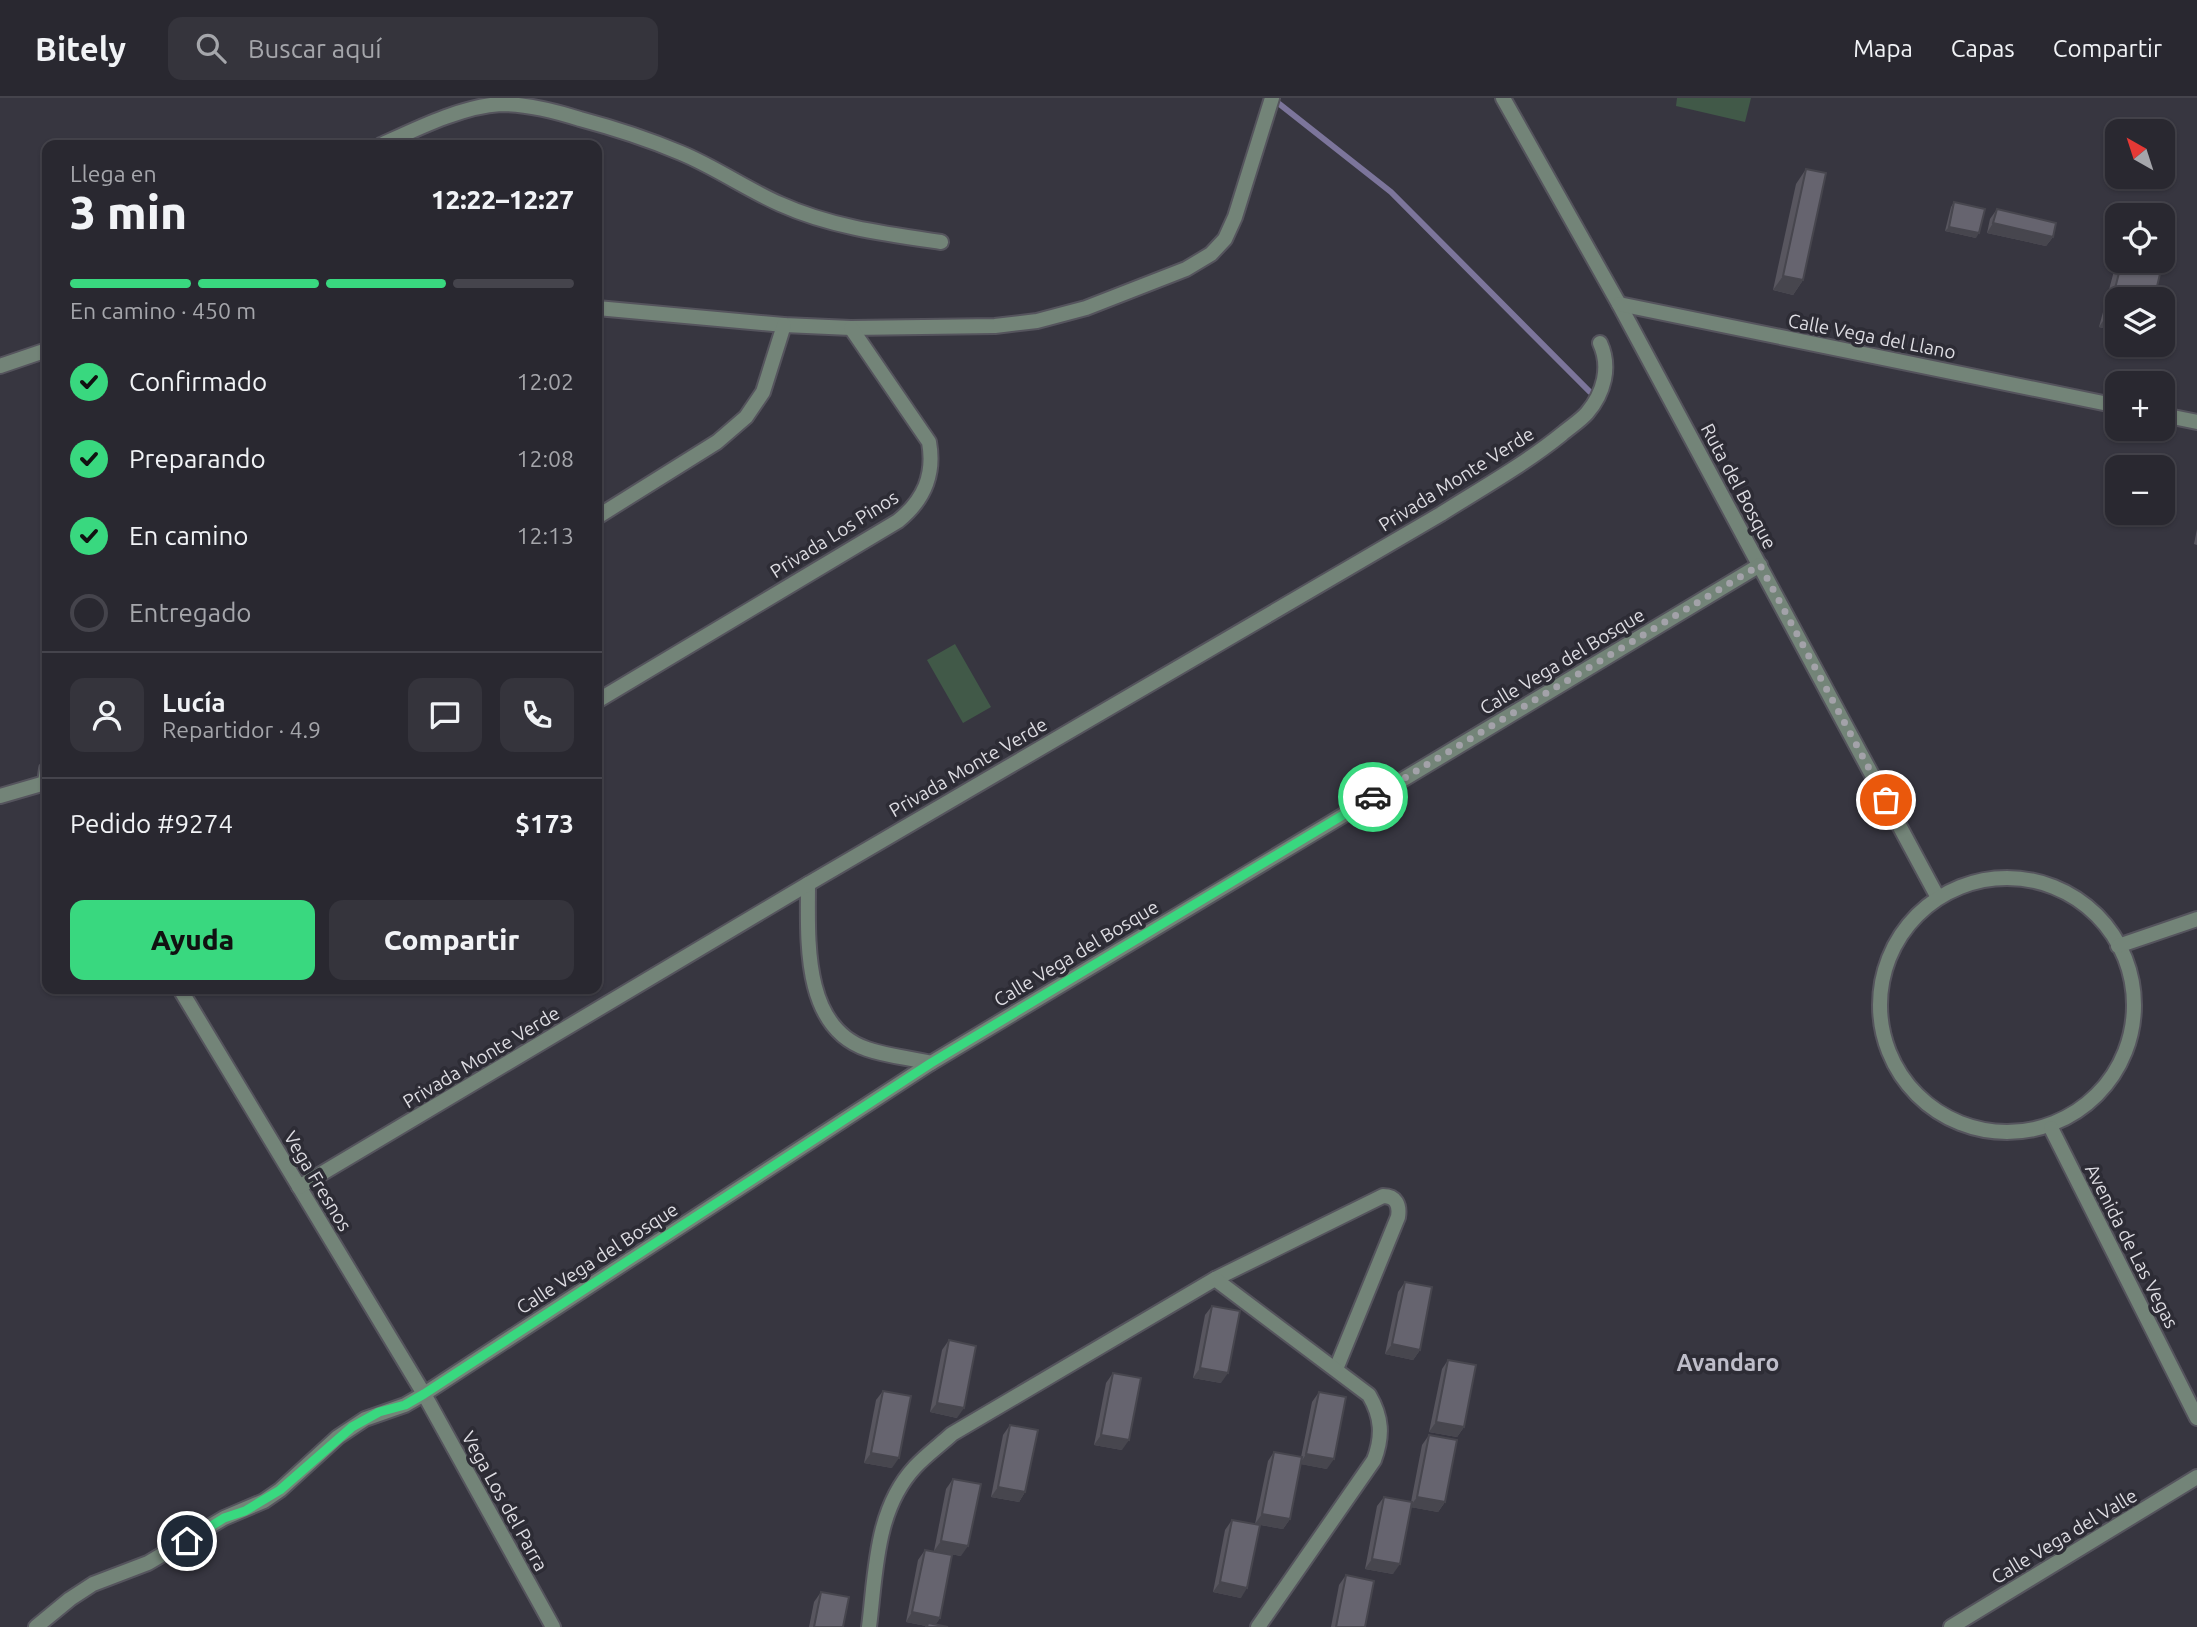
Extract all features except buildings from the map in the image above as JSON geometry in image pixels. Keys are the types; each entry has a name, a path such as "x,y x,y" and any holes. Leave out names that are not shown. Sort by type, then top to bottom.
{"street":[{"path":"602,308 785,326 952,327 1037,321 1086,308 1186,270 1211,254 1225,239 1235,218 1272,98"},
{"name":"Ruta del Bosque","path":"1503,98 1619,304 1936,894"},
{"path":"392,140 480,107 500,104 530,107 609,127 682,153 771,200 802,213 882,234 941,242"},
{"name":"Calle Vega del Llano","path":"1619,304 2105,403"},
{"path":"602,514 717,442 746,417 762,392 785,326"},
{"name":"Privada Los Pinos","path":"602,698 898,521 918,502 929,479 929,442 851,327"},
{"name":"Privada Monte Verde","path":"299,1187 807,884 1441,514 1549,444 1587,414 1599,396 1606,373 1605,355 1600,343"},
{"path":"0,366 42,352"},
{"path":"2175,417 2197,422"},
{"name":"Calle Vega del Bosque","path":"36,1627 93,1584 148,1563 224,1518 264,1501 352,1427 379,1412 405,1405 424,1394 931,1063 1760,565"},
{"path":"0,796 42,780"},
{"path":"1987,876 2042,882 2090,911 2118,946 2133,991 2134,1026 2125,1060 2108,1090 2082,1113 2051,1128 2011,1134 1970,1126 1933,1106 1904,1076 1885,1038 1880,996 1887,956 1906,920 1936,894 1987,876"},
{"path":"807,884 814,987 826,1014 844,1036 866,1049 931,1063"},
{"path":"2118,946 2197,919"},
{"name":"Vega Fresnos","path":"183,994 424,1394"},
{"name":"Avenida de Las Vegas","path":"2051,1128 2197,1418"},
{"path":"869,1627 882,1526 898,1489 915,1468 952,1434 1215,1279 1382,1195 1388,1196 1397,1202 1398,1217 1336,1369"},
{"path":"1215,1279 1369,1395 1380,1420 1379,1447 1374,1460 1258,1627"},
{"name":"Vega Los del Parra","path":"424,1394 553,1627"},
{"name":"Calle Vega del Valle","path":"1951,1627 2197,1478"}],"green space":[{"path":"1677,98 1751,98 1745,122 1676,106"},
{"path":"955,644 991,707 963,723 927,660"}],"waterway":[{"path":"1273,99 1391,192 1590,392"}],"way so far":[{"path":"1373,797 1760,565 1886,800"}],"district":[{"name":"Avandaro","path":"1728,1363"}],"route":[{"path":"187,1541 224,1518 264,1501 352,1427 379,1412 405,1405 424,1394 931,1063 1373,797"}]}
